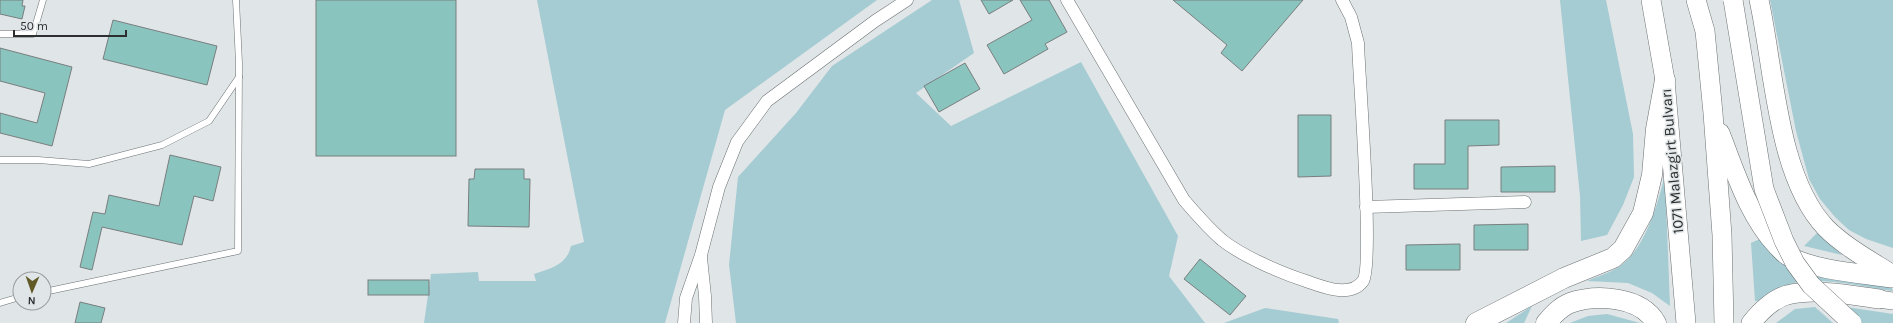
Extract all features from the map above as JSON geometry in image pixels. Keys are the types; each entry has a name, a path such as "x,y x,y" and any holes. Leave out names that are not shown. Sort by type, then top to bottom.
{"highway":[{"path":"1476,323 1564,278 1613,258 1623,249 1643,213 1652,175 1656,129 1665,80"},
{"path":"1546,323 1554,314 1569,304 1596,299 1612,299 1636,305 1653,317 1656,323"}],"main road":[{"path":"1637,0 1665,80"},
{"name":"1071 Malazgirt Bulvarı","path":"1651,0 1665,80 1686,323"},
{"path":"1696,0 1705,31"},
{"path":"1702,0 1713,113 1722,235 1724,314 1740,323"},
{"path":"1733,0 1764,189 1784,241 1795,263 1811,285 1852,323"},
{"path":"1759,0 1766,30 1782,130 1800,188 1810,208 1826,228 1847,245 1893,277"},
{"path":"1713,113 1744,193 1768,236 1786,256 1825,267 1893,277"},
{"path":"1751,323 1772,303 1787,295 1826,293 1886,300"}],"street":[{"path":"684,323 686,298 701,255 719,187 738,142 767,101 875,21 907,0"},
{"path":"1067,0 1184,200 1202,222 1223,240 1247,255 1298,278 1332,290 1344,290 1355,288 1363,281 1367,267 1366,207 1358,43 1351,17 1342,0"},
{"path":"1366,207 1525,202"},
{"path":"701,255 706,296 706,323"}],"lane":[{"path":"0,34 33,34 43,0"},
{"path":"52,290 238,252 239,77 236,0"},
{"path":"0,160 38,160 89,164 162,145 208,121 239,77"},
{"path":"0,303 12,299"}],"shaded area":[{"path":"537,0 877,0 725,110 665,323 424,323 431,274 478,272 479,281 536,281 534,274 562,262 566,258 571,246 584,242"},
{"path":"932,0 959,0 974,53 916,93 951,126 1081,62 1178,236 1169,276 1205,323 736,323 729,265 738,177 796,113 832,66"},
{"path":"1560,0 1606,0 1633,134 1634,177 1623,205 1607,235 1581,241 1580,196"},
{"path":"1770,0 1893,0 1893,248 1866,239 1849,230 1835,217 1820,199 1809,179 1796,131"},
{"path":"1665,175 1670,306 1652,293 1628,283 1587,281 1619,267 1635,251 1647,231"},
{"path":"1817,233 1842,255 1804,246"},
{"path":"1760,239 1891,286 1893,291 1834,282 1810,281 1793,283 1766,299 1755,301 1751,243"},
{"path":"1833,305 1893,314 1893,323 1852,323"},
{"path":"1532,306 1524,323 1506,323"},
{"path":"1815,307 1833,323 1776,323 1795,309"},
{"path":"1265,308 1338,319 1339,323 1224,323"},
{"path":"1607,314 1640,323 1570,323 1588,316"}],"building":[{"path":"0,0 23,0 22,6 25,6 22,19 0,14"},
{"path":"316,0 456,0 456,156 316,156"},
{"path":"981,0 1013,0 989,14"},
{"path":"1020,0 1049,0 1067,32 1045,44 1048,49 1004,74 987,45 1032,20"},
{"path":"1173,0 1303,0 1242,71 1221,53 1227,45"},
{"path":"113,20 217,46 207,85 103,59"},
{"path":"0,48 72,67 52,146 0,133 0,113 37,123 45,93 0,81"},
{"path":"965,63 980,89 939,112 924,86"},
{"path":"1298,115 1331,115 1331,176 1298,177"},
{"path":"1445,120 1499,120 1499,145 1468,146 1468,189 1414,189 1414,164 1445,164"},
{"path":"170,155 221,167 213,201 194,196 182,245 102,227 92,270 80,267 93,212 105,214 109,195 159,206"},
{"path":"1555,166 1555,192 1501,192 1501,167"},
{"path":"475,169 524,169 524,179 530,179 529,227 468,226 469,179 474,179"},
{"path":"1528,224 1528,250 1474,250 1474,225"},
{"path":"1460,244 1460,270 1406,270 1406,245"},
{"path":"1200,259 1246,296 1230,315 1184,279"},
{"path":"368,280 429,280 429,295 368,295"},
{"path":"80,302 105,308 101,323 75,323"}]}
